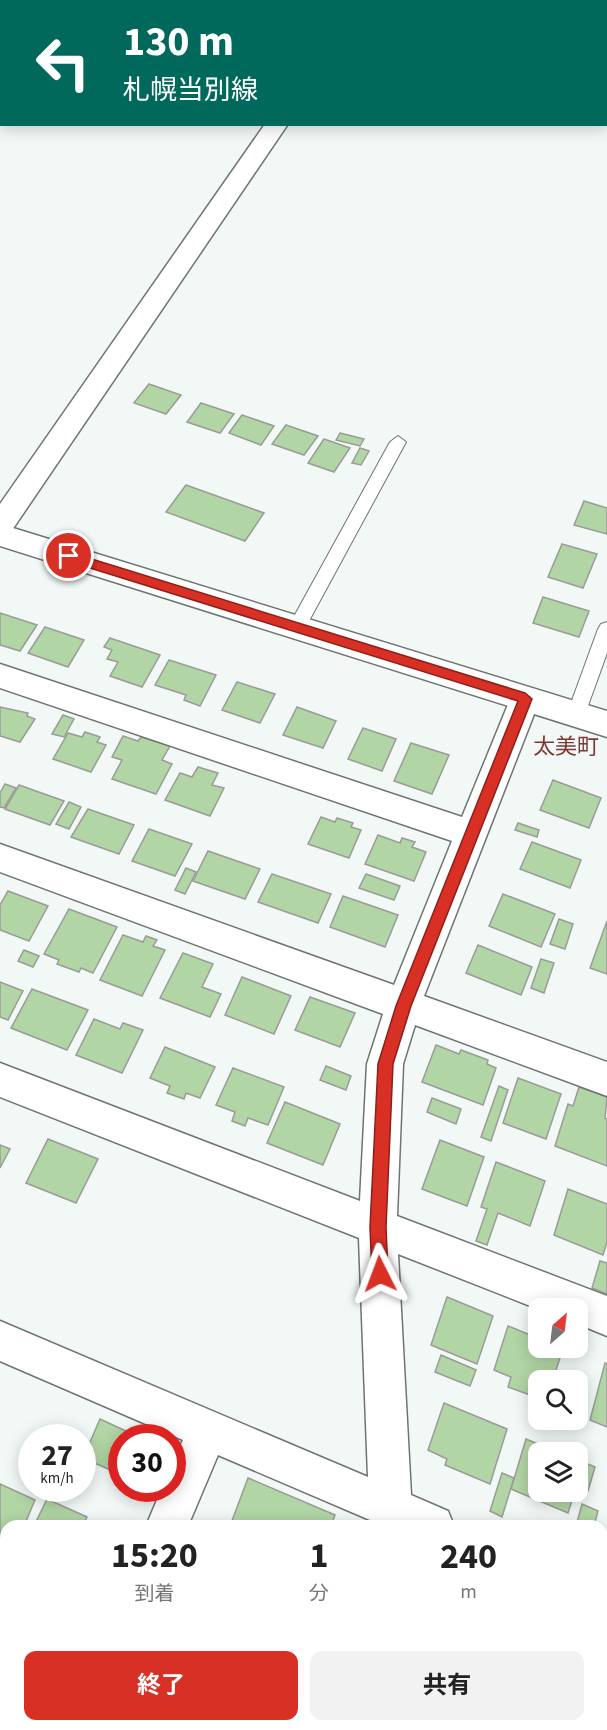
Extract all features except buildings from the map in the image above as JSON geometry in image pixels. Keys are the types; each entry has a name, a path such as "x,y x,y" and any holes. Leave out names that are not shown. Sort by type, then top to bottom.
{"street":[{"path":"0,526 276,126"},
{"path":"0,535 607,724"},
{"path":"0,676 472,834"},
{"path":"391,1516 378,1227 385,1064 403,1006 525,699"},
{"path":"0,858 607,1080"},
{"path":"0,1080 607,1316"},
{"path":"0,1341 208,1429 391,1516 408,1520"},
{"path":"170,1520 208,1429"}],"lane":[{"path":"297,627 398,442"},
{"path":"576,714 607,629"}],"district":[{"name":"太美町","path":"566,747"}],"route":[{"path":"69,556 525,699 403,1006 385,1064 378,1227 380,1274"}]}
